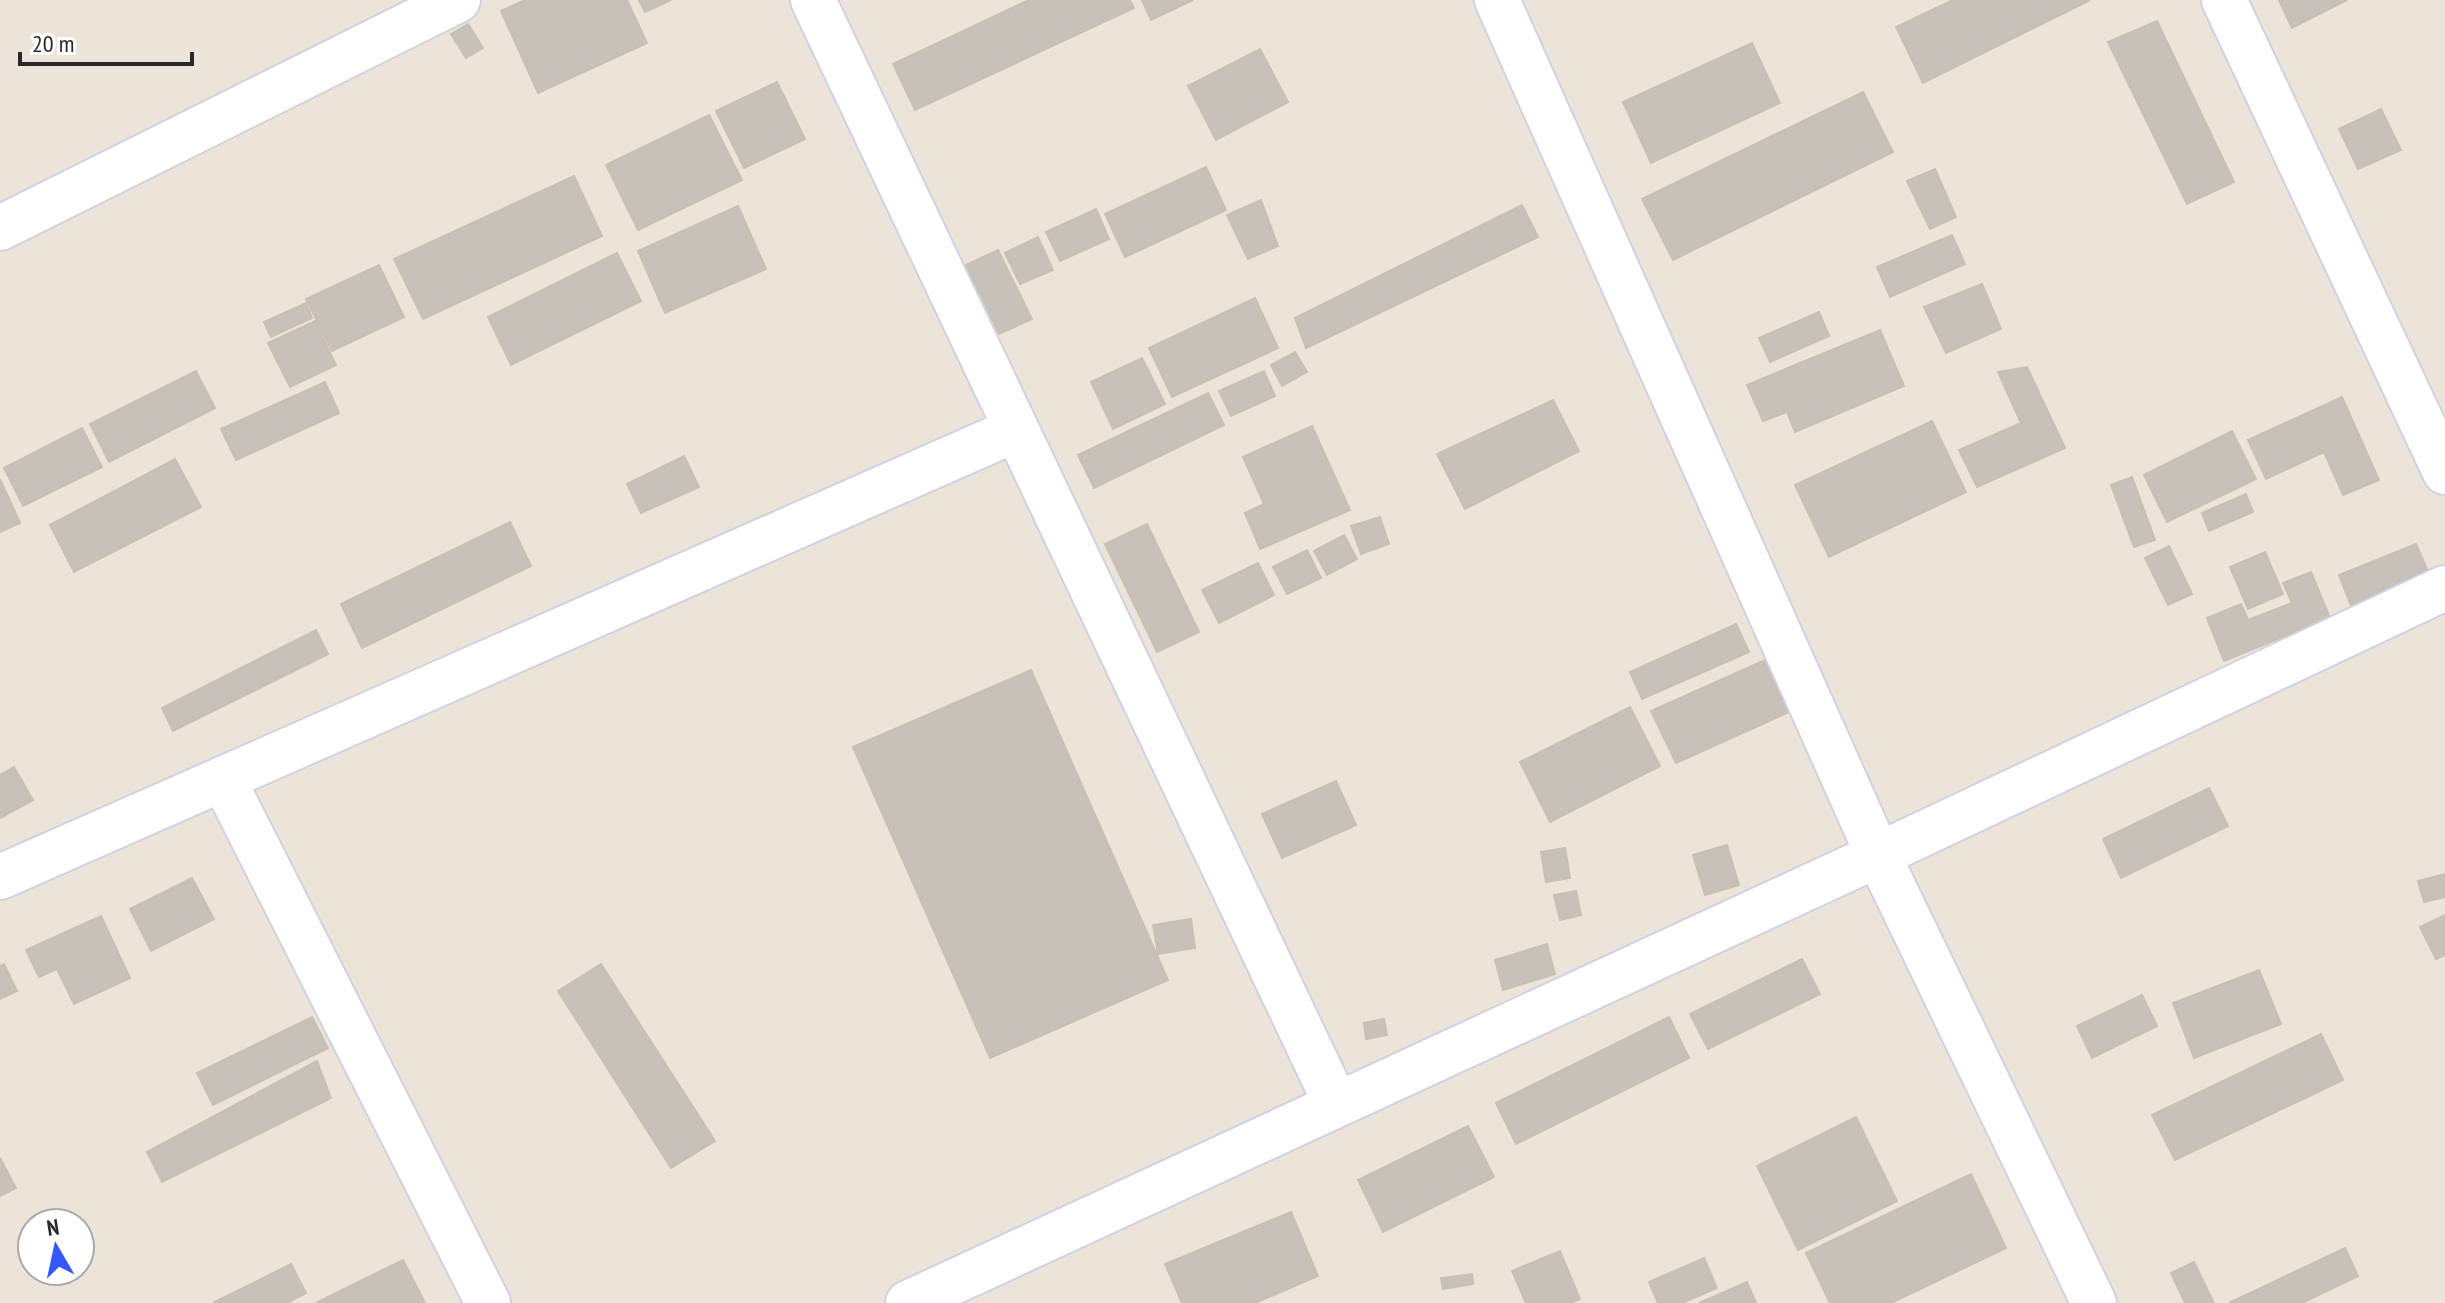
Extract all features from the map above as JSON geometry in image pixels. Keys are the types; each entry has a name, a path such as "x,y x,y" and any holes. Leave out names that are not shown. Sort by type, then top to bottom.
{"street":[{"path":"0,228 458,0"},
{"path":"813,0 1336,1104"},
{"path":"1497,0 1878,855 2094,1303"},
{"path":"2224,0 2445,472"},
{"path":"0,877 1015,430"},
{"path":"908,1303 1878,855 2445,588"},
{"path":"223,779 488,1303"}],"building":[{"path":"525,0 627,0 647,43 538,93 501,11"},
{"path":"639,0 671,0 645,12"},
{"path":"1029,0 1130,0 1134,8 915,110 893,64"},
{"path":"1142,0 1193,0 1151,20"},
{"path":"1953,0 2090,0 1923,83 1896,27"},
{"path":"2279,0 2347,0 2292,28"},
{"path":"2157,21 2234,182 2187,204 2108,42"},
{"path":"468,24 483,48 466,58 451,34"},
{"path":"1752,43 1780,103 1651,163 1623,102"},
{"path":"1260,49 1288,102 1216,140 1188,86"},
{"path":"777,82 805,139 744,168 716,111"},
{"path":"1863,92 1893,152 1673,260 1642,199"},
{"path":"2381,109 2401,150 2358,169 2339,129"},
{"path":"709,115 742,180 638,230 606,165"},
{"path":"1206,167 1226,210 1125,257 1105,214"},
{"path":"1935,169 1956,217 1930,229 1907,181"},
{"path":"574,176 602,236 423,319 394,259"},
{"path":"1261,200 1278,246 1248,259 1227,215"},
{"path":"1522,205 1538,237 1306,348 1295,318"},
{"path":"738,206 766,269 665,313 638,251"},
{"path":"1096,209 1109,239 1060,261 1046,232"},
{"path":"1952,235 1965,264 1890,297 1877,267"},
{"path":"1038,237 1053,270 1020,284 1005,253"},
{"path":"998,250 1032,319 999,334 966,265"},
{"path":"617,253 641,301 511,365 488,317"},
{"path":"379,265 404,317 332,351 306,299"},
{"path":"1982,284 2001,329 1946,353 1924,307"},
{"path":"1255,298 1278,348 1172,397 1149,348"},
{"path":"306,303 312,318 271,337 264,322"},
{"path":"1819,312 1829,336 1770,362 1759,338"},
{"path":"315,321 336,365 290,387 268,343"},
{"path":"1880,330 1904,386 1795,432 1787,412 1763,421 1747,385"},
{"path":"1295,352 1307,372 1282,386 1271,365"},
{"path":"1142,358 1165,404 1113,429 1091,382"},
{"path":"2027,367 2065,448 1977,487 1959,450 2021,423 1998,372"},
{"path":"196,371 215,408 109,462 90,424"},
{"path":"1264,371 1275,396 1231,416 1219,391"},
{"path":"325,382 339,413 236,460 221,429"},
{"path":"1208,393 1224,425 1094,488 1078,455"},
{"path":"2342,397 2379,480 2343,495 2324,452 2266,479 2248,440"},
{"path":"1553,400 1579,451 1465,509 1437,454"},
{"path":"1932,421 1966,492 1829,557 1795,485"},
{"path":"1312,426 1350,510 1260,549 1245,513 1264,504 1243,457"},
{"path":"82,428 102,467 23,506 4,468"},
{"path":"2232,431 2256,479 2167,522 2144,475"},
{"path":"684,456 699,487 641,513 627,484"},
{"path":"175,459 201,507 74,572 50,525"},
{"path":"2132,477 2155,540 2134,547 2111,485"},
{"path":"0,479 20,523 0,532"},
{"path":"2246,494 2253,512 2209,531 2202,513"},
{"path":"1380,517 1389,544 1361,554 1351,526"},
{"path":"510,522 531,566 362,648 341,604"},
{"path":"1147,524 1199,632 1157,652 1105,544"},
{"path":"1344,535 1357,559 1327,575 1314,551"},
{"path":"2416,544 2430,576 2352,608 2339,575"},
{"path":"2169,546 2192,594 2168,605 2145,558"},
{"path":"1307,550 1321,578 1287,594 1273,567"},
{"path":"2265,552 2283,594 2248,609 2230,567"},
{"path":"1258,563 1274,595 1219,623 1202,590"},
{"path":"2311,572 2330,618 2224,661 2207,618 2241,604 2248,620 2292,603 2283,583"},
{"path":"1736,624 1749,652 1642,699 1630,672"},
{"path":"316,630 328,654 173,731 162,708"},
{"path":"1765,660 1789,712 1676,763 1651,711"},
{"path":"1031,670 1168,980 990,1058 853,747"},
{"path":"1630,707 1660,766 1550,822 1520,762"},
{"path":"14,767 33,800 0,818 0,775"},
{"path":"1336,781 1356,825 1282,858 1262,814"},
{"path":"2209,788 2228,826 2121,878 2103,839"},
{"path":"1727,845 1739,885 1705,895 1693,855"},
{"path":"1565,848 1570,878 1546,882 1541,852"},
{"path":"2445,874 2445,897 2424,902 2418,881"},
{"path":"192,878 214,919 151,951 130,909"},
{"path":"1576,891 1581,915 1560,920 1554,895"},
{"path":"2445,915 2445,955 2436,959 2420,927"},
{"path":"101,916 130,978 74,1004 57,969 39,977 26,950"},
{"path":"1191,919 1195,948 1158,954 1153,925"},
{"path":"1547,944 1555,974 1503,990 1495,960"},
{"path":"1802,959 1820,994 1708,1049 1690,1014"},
{"path":"4,964 17,991 0,999 0,966"},
{"path":"601,964 715,1141 671,1168 558,991"},
{"path":"2259,970 2281,1024 2194,1058 2173,1003"},
{"path":"2142,995 2157,1026 2092,1058 2077,1026"},
{"path":"312,1017 328,1048 213,1105 197,1073"},
{"path":"1669,1017 1689,1058 1516,1144 1496,1103"},
{"path":"1384,1019 1387,1035 1366,1039 1364,1023"},
{"path":"2321,1034 2343,1080 2175,1160 2152,1115"},
{"path":"317,1061 331,1098 162,1182 147,1152"},
{"path":"1856,1117 1897,1201 1798,1250 1757,1166"},
{"path":"1468,1126 1494,1177 1383,1232 1358,1180"},
{"path":"0,1158 16,1188 0,1196"},
{"path":"1971,1174 2006,1248 1891,1303 1830,1303 1806,1253"},
{"path":"1291,1212 1318,1276 1255,1303 1182,1303 1165,1264"},
{"path":"2345,1248 2358,1276 2302,1303 2229,1303"},
{"path":"1560,1251 1580,1299 1570,1303 1526,1303 1512,1271"},
{"path":"1704,1258 1717,1288 1682,1303 1658,1303 1649,1282"},
{"path":"403,1260 425,1303 316,1303"},
{"path":"2194,1262 2214,1303 2185,1303 2171,1273"},
{"path":"291,1264 306,1293 287,1303 213,1303"},
{"path":"1472,1274 1473,1284 1443,1289 1441,1278"},
{"path":"1747,1282 1756,1303 1699,1303"}]}
